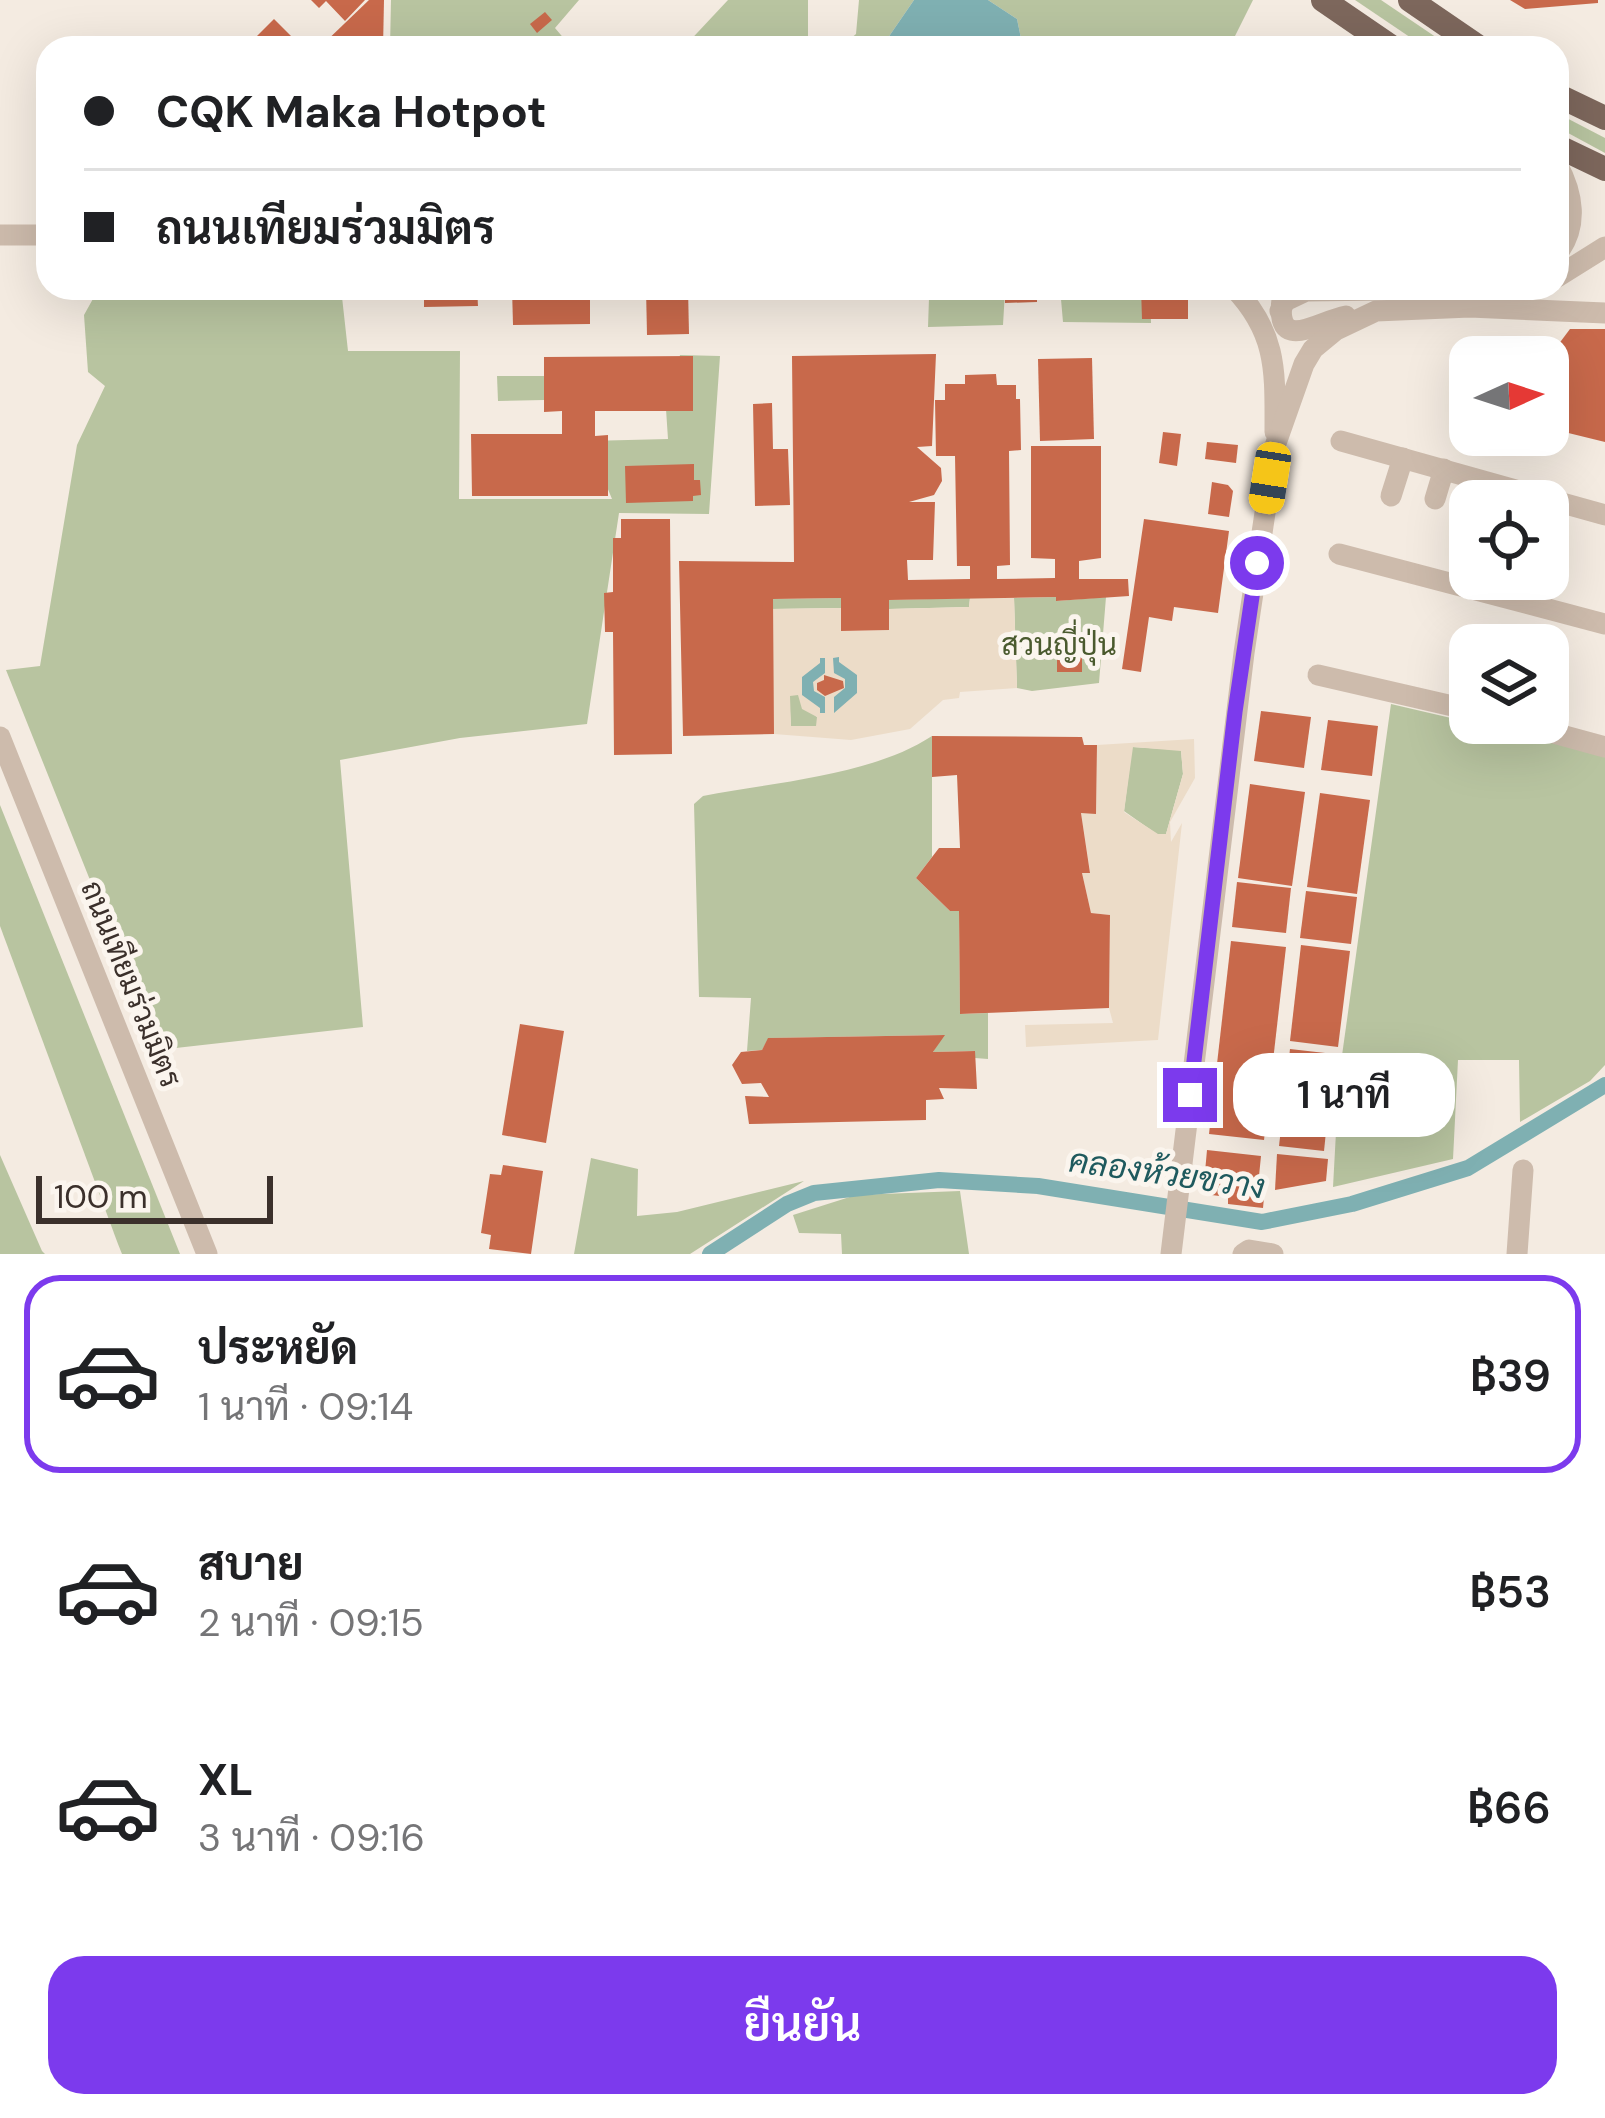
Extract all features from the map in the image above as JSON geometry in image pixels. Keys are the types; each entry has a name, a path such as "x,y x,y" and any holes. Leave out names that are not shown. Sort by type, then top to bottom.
{"main road":[{"path":"1323,0 1376,36"},
{"path":"1410,0 1462,36"},
{"path":"1569,100 1605,118"},
{"path":"1569,152 1605,169"}],"street":[{"path":"1569,188 1573,203 1569,224"},
{"path":"0,235 36,236"},
{"path":"1569,265 1605,247"},
{"path":"1171,1254 1235,712 1275,446 1275,366 1269,339 1242,300"},
{"path":"1282,300 1280,311 1289,331 1301,333 1336,318 1376,311 1470,308 1605,314"},
{"path":"1280,311 1289,300"},
{"path":"1275,446 1313,349 1336,330 1376,311"},
{"path":"1341,441 1605,515"},
{"path":"1391,496 1402,458"},
{"path":"1435,499 1444,470"},
{"path":"1339,554 1605,624"},
{"path":"1318,675 1449,705"},
{"name":"ถนนเทียมร่วมมิตร","path":"0,736 207,1254"},
{"path":"1569,737 1605,747"},
{"path":"1516,1254 1523,1170"},
{"path":"1243,1254 1249,1250 1273,1254"}],"green space":[{"path":"391,0 579,0 555,28 562,36 390,36"},
{"path":"728,0 808,0 808,36 694,36"},
{"path":"859,0 914,0 889,36 854,36"},
{"path":"988,0 1253,0 1235,36 1021,36 1017,19"},
{"path":"1355,0 1381,0 1434,36 1408,36"},
{"path":"1569,119 1605,138 1605,153 1569,134"},
{"path":"92,300 342,300 348,351 460,351 459,499 612,499 588,441 668,439 666,409 680,355 720,356 709,514 619,513 587,724 460,738 340,760 363,1027 158,1050 6,670 40,666 77,445 105,386 88,372 84,315"},
{"path":"929,300 1004,300 1003,325 928,327"},
{"path":"1061,300 1150,300 1151,323 1063,322"},
{"path":"497,376 544,376 544,400 498,401"},
{"name":"สวนญี่ปุ่น","path":"1056,597 1057,601 1106,597 1099,683 1032,691 1017,688 1014,598"},
{"path":"841,598 841,608 771,609 773,599"},
{"path":"970,598 969,607 889,609 889,600"},
{"path":"813,647 813,656 799,669 797,679 788,679 786,648"},
{"path":"789,695 799,695 817,717 817,726 791,727"},
{"path":"1391,704 1449,718 1449,744 1562,744 1605,754 1605,1065 1590,1081 1520,1122 1519,1060 1458,1060 1453,1159 1333,1187 1339,1077"},
{"path":"932,736 932,857 916,878 950,911 959,911 960,1014 988,1013 988,1059 975,1058 974,1051 933,1052 943,1035 769,1038 762,1050 747,1051 751,998 699,997 694,804 703,796 851,769"},
{"path":"1132,747 1181,750 1183,774 1166,834 1158,835 1124,811"},
{"path":"0,805 180,1254 122,1254 0,926"},
{"path":"0,1155 42,1251 45,1254 0,1254"},
{"path":"591,1158 638,1169 637,1216 677,1212 804,1181 690,1254 574,1254"},
{"path":"960,1191 969,1254 842,1254 841,1234 799,1233 793,1215 856,1195"}],"shaded area":[{"path":"1014,597 1017,688 960,692 959,698 943,700 910,729 851,740 774,734 771,609 841,608 842,631 888,630 889,609 969,607 970,598","holes":["798,695 802,709 817,717 816,726 791,726 790,696"]},
{"path":"1194,739 1195,778 1170,822 1171,842 1182,823 1158,1040 1026,1047 1025,1025 1113,1023 1110,915 1091,913 1082,873 1090,872 1081,813 1096,813 1097,745","holes":["1133,747 1181,751 1183,774 1166,834 1158,834 1124,812"]}],"water":[{"path":"914,0 988,0 1017,19 1021,36 889,36"},
{"path":"839,657 857,675 857,693 834,713 834,697 845,688 845,679 834,673 833,658"},
{"path":"825,658 825,673 813,682 814,691 825,697 825,713 802,695 802,677"}],"building":[{"path":"311,0 365,0 345,21 326,1 319,8"},
{"path":"369,0 384,0 383,36 332,36"},
{"path":"1510,0 1598,0 1598,3 1525,9"},
{"path":"545,12 552,20 537,33 530,24"},
{"path":"274,19 291,36 257,36"},
{"path":"424,300 478,300 478,306 424,307"},
{"path":"512,300 590,300 590,324 513,325"},
{"path":"646,300 688,300 689,334 647,335"},
{"path":"1141,300 1188,300 1188,319 1142,319"},
{"path":"1570,329 1605,329 1605,442 1569,433 1569,336 1565,336"},
{"path":"936,354 932,446 917,447 941,468 942,481 934,495 909,502 935,502 933,560 907,560 908,580 970,579 970,566 957,566 955,456 936,456 935,400 945,400 945,384 965,384 965,375 996,374 997,385 1016,385 1021,450 1009,451 1010,565 997,566 997,579 1055,578 1055,559 1031,558 1031,446 1101,446 1101,558 1079,561 1079,579 1128,579 1129,596 1056,601 1056,597 889,600 889,630 841,631 841,598 773,599 774,734 683,736 679,561 794,562 792,356"},
{"path":"693,356 693,411 595,411 595,436 608,435 608,496 472,496 471,434 562,434 562,411 544,412 544,357"},
{"path":"1092,358 1094,439 1040,441 1038,359"},
{"path":"772,403 773,449 788,449 790,505 755,506 753,404"},
{"path":"1163,432 1181,434 1177,466 1159,463"},
{"path":"1207,442 1238,445 1236,463 1205,459"},
{"path":"694,464 701,495 693,496 693,501 626,503 625,466"},
{"path":"1212,482 1233,491 1229,517 1208,514"},
{"path":"621,519 670,519 672,754 614,755 613,632 605,632 604,593 613,592 613,538 621,538"},
{"path":"1144,519 1229,531 1218,613 1174,607 1172,621 1149,617 1141,672 1122,669"},
{"path":"1082,645 1082,672 1057,672 1057,646"},
{"path":"824,675 843,681 844,688 825,696 817,690"},
{"path":"1261,711 1311,717 1304,768 1254,761"},
{"path":"1328,720 1378,726 1372,776 1321,770"},
{"path":"932,736 1082,737 1084,745 1097,745 1096,814 1081,813 1090,873 1082,873 1091,913 1110,915 1109,1008 960,1014 959,911 950,911 916,878 939,848 960,848 957,775 932,777"},
{"path":"1250,784 1305,792 1292,886 1238,878"},
{"path":"1320,793 1370,800 1357,894 1307,887"},
{"path":"1237,882 1291,888 1286,933 1232,927"},
{"path":"1306,891 1357,897 1351,944 1300,938"},
{"path":"1231,941 1286,947 1264,1140 1209,1134"},
{"path":"1301,945 1350,951 1338,1047 1290,1041"},
{"path":"520,1024 564,1031 546,1143 502,1135"},
{"path":"945,1035 933,1052 975,1051 977,1089 939,1088 944,1099 926,1100 926,1120 749,1124 745,1096 769,1097 761,1083 742,1084 732,1065 741,1052 762,1050 768,1038"},
{"path":"1290,1049 1334,1054 1324,1151 1279,1146"},
{"path":"1207,1150 1261,1156 1258,1186 1265,1187 1263,1208 1228,1204 1228,1197 1203,1194"},
{"path":"1277,1154 1328,1159 1326,1181 1275,1190"},
{"path":"503,1165 543,1171 531,1254 489,1249 491,1235 481,1233 490,1174 501,1175"}],"waterway":[{"name":"คลองห้วยขวาง","path":"710,1254 787,1204 814,1193 939,1180 1038,1186 1262,1222 1352,1204 1468,1168 1605,1085"}],"route":[{"path":"1190,1095 1257,563"}]}
